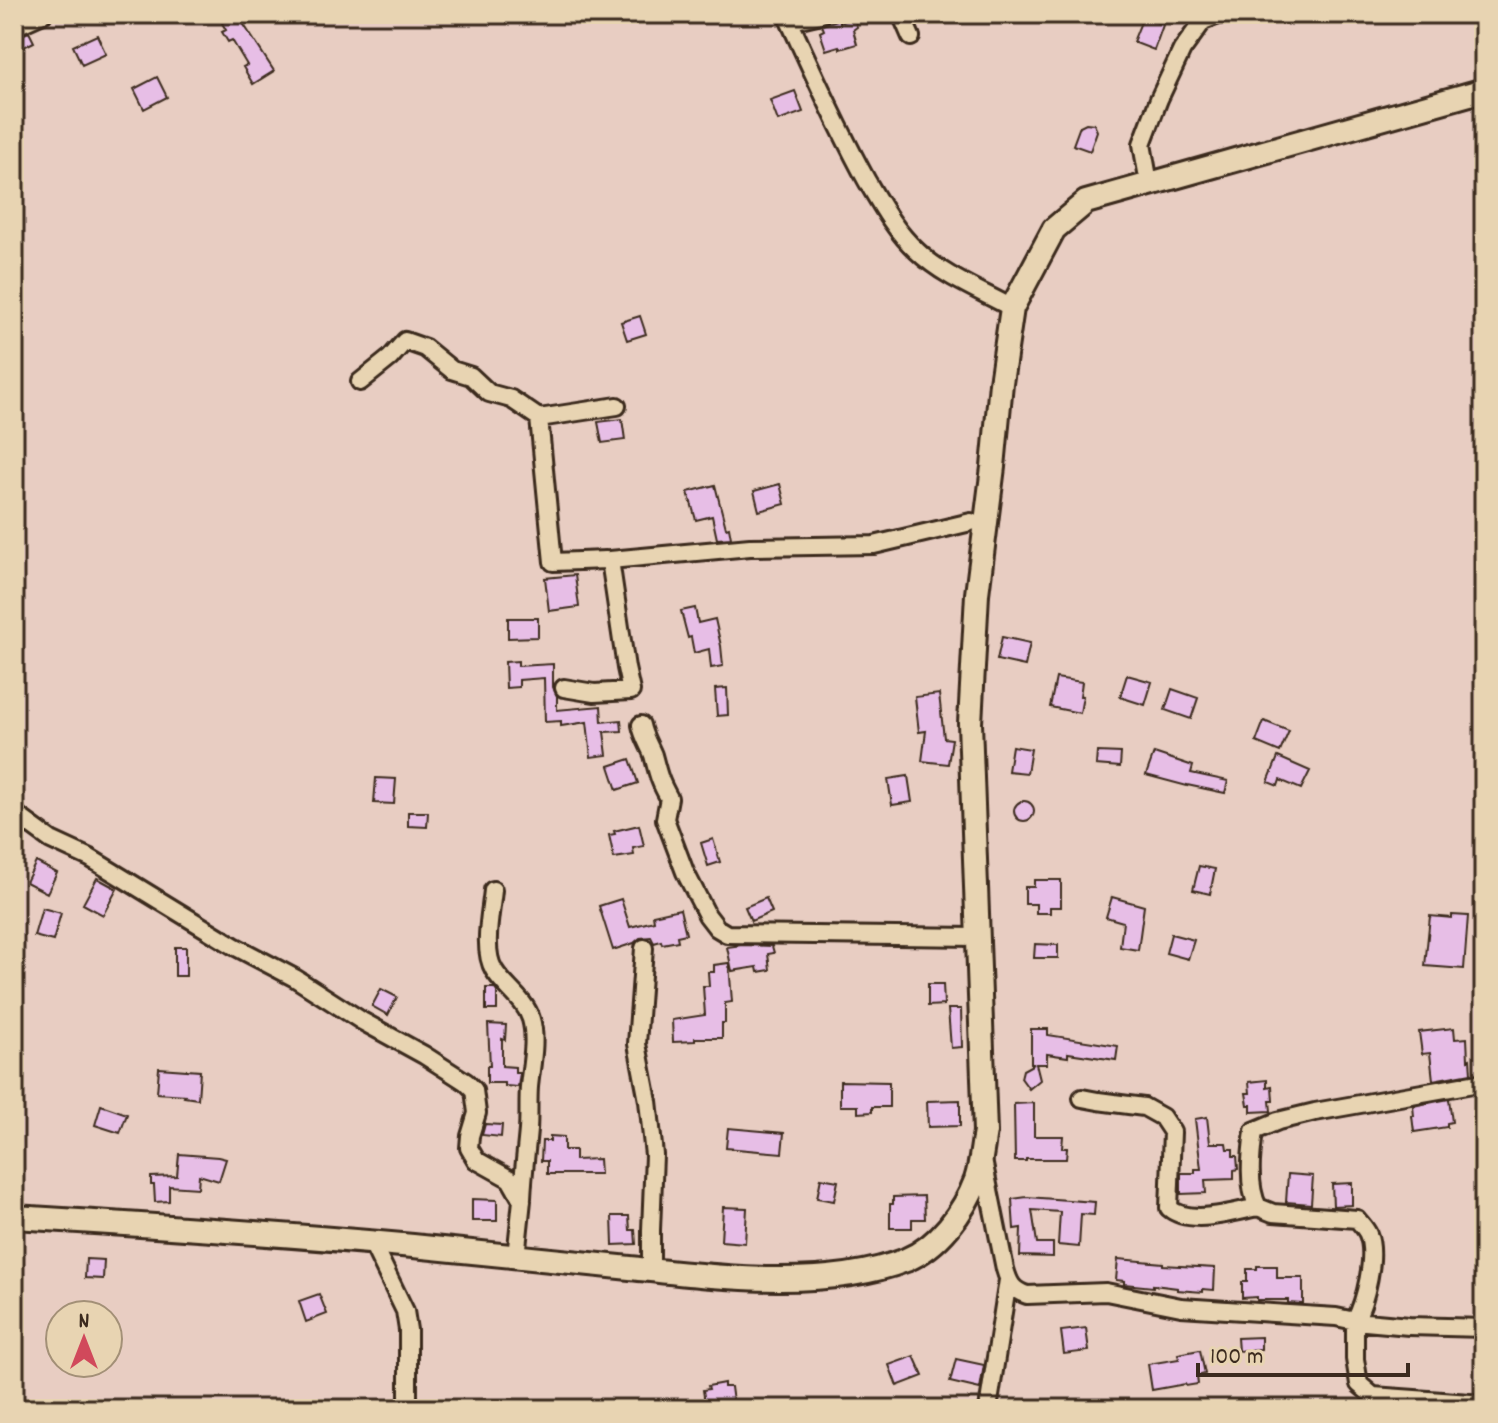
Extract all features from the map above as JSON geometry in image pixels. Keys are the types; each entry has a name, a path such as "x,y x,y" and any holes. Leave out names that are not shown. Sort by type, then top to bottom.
{"street":[{"path":"14,27 43,14"},
{"path":"821,14 791,17 843,135 876,197 916,251 938,267 1012,308"},
{"path":"901,14 911,37"},
{"path":"1147,172 1142,144 1159,99 1182,50 1203,21 1221,14"},
{"path":"14,1217 372,1243 709,1276 809,1279 866,1272 908,1259 933,1244 963,1210 977,1178 985,1132 970,723 977,594 1012,308 1054,229 1086,202 1484,90"},
{"path":"360,382 390,358 405,341 425,348 452,370 471,376 489,393 511,399 539,418 553,562 606,560"},
{"path":"564,688 594,693 631,691 610,560 750,547 874,545 971,522"},
{"path":"641,725 658,779 669,798 665,819 673,845 700,902 717,928 727,934 977,937"},
{"path":"14,813 51,840 90,858 466,1082 474,1090 477,1113 469,1148 476,1160 510,1179 522,1200"},
{"path":"493,890 489,959 531,1018 534,1060 529,1087 516,1257"},
{"path":"644,948 637,1044 654,1155 651,1271"},
{"path":"1258,1207 1253,1197 1254,1131 1278,1121 1315,1112 1484,1082"},
{"path":"1082,1098 1144,1107 1162,1117 1172,1132 1169,1208 1177,1215 1223,1215 1258,1207 1273,1213 1357,1219 1369,1235 1371,1248 1365,1294 1355,1321 1359,1384 1373,1396 1484,1404"},
{"path":"981,1151 1008,1280 988,1409"},
{"path":"372,1243 405,1311 408,1330 408,1409"},
{"path":"1008,1280 1016,1292 1027,1295 1106,1292 1181,1307 1336,1317 1409,1326 1484,1328"}],"building":[{"path":"237,14 274,71 253,84 243,67 247,65 232,40 228,42 222,32 226,30 222,23"},
{"path":"1143,17 1163,25 1154,50 1133,42"},
{"path":"854,18 857,44 826,50 820,32 824,30 822,25"},
{"path":"29,32 34,42 14,52 14,38"},
{"path":"97,35 106,54 82,65 73,46"},
{"path":"157,77 167,97 144,109 134,89"},
{"path":"795,91 803,112 778,121 770,100"},
{"path":"1094,124 1097,131 1090,151 1073,145 1080,126"},
{"path":"640,316 646,334 627,340 621,322"},
{"path":"622,419 625,440 602,443 598,422"},
{"path":"780,484 785,504 759,511 754,491"},
{"path":"715,485 731,538 717,539 712,516 696,520 688,492"},
{"path":"575,575 579,607 549,611 545,578"},
{"path":"695,608 698,623 715,619 723,666 711,668 709,649 694,653 681,611"},
{"path":"508,618 538,618 538,637 508,638"},
{"path":"1002,637 1030,643 1025,666 997,660"},
{"path":"518,661 518,666 553,664 557,710 601,706 602,722 621,720 622,731 604,732 607,755 591,757 587,722 561,726 561,721 545,722 544,678 519,680 519,687 506,688 505,662"},
{"path":"1127,675 1152,682 1145,705 1120,697"},
{"path":"1056,678 1082,682 1080,713 1050,707"},
{"path":"727,688 728,715 717,716 715,689"},
{"path":"1172,689 1198,698 1191,719 1165,710"},
{"path":"939,694 944,738 952,739 948,764 922,761 926,731 919,732 915,697"},
{"path":"1264,721 1289,731 1280,752 1256,742"},
{"path":"1012,746 1031,749 1027,773 1008,771"},
{"path":"1097,752 1121,753 1120,767 1096,765"},
{"path":"1154,753 1193,766 1191,773 1228,781 1225,793 1146,775"},
{"path":"1278,757 1310,771 1301,789 1280,780 1278,786 1268,782"},
{"path":"630,759 638,783 617,790 609,766"},
{"path":"908,776 912,802 892,805 888,779"},
{"path":"376,778 396,779 394,804 374,803"},
{"path":"1024,801 1031,804 1034,811 1031,818 1024,821 1017,818 1014,811 1017,804"},
{"path":"408,812 428,812 427,827 408,826"},
{"path":"639,825 644,846 633,848 634,855 614,858 609,835"},
{"path":"713,839 720,862 708,866 701,843"},
{"path":"36,862 57,873 47,893 26,882"},
{"path":"1199,866 1215,869 1210,894 1193,890"},
{"path":"97,878 117,889 103,915 83,904"},
{"path":"1034,880 1061,880 1061,907 1050,907 1050,913 1036,913 1036,904 1025,904 1025,887 1034,887"},
{"path":"1112,897 1144,906 1138,950 1120,947 1123,922 1106,917"},
{"path":"766,898 772,912 751,921 745,907"},
{"path":"621,899 630,927 654,921 653,915 680,909 686,934 677,936 678,941 662,944 661,941 654,943 651,937 640,938 613,950 599,906"},
{"path":"42,908 61,913 53,941 34,936"},
{"path":"1452,915 1468,916 1464,969 1425,966 1430,916 1452,918"},
{"path":"1171,934 1194,940 1188,959 1166,953"},
{"path":"1035,944 1058,945 1058,958 1034,958"},
{"path":"772,946 774,953 768,954 770,970 758,972 757,967 732,971 727,947"},
{"path":"175,947 186,947 186,976 175,976"},
{"path":"729,963 732,1002 725,1003 722,1038 673,1042 672,1020 705,1015 703,986 709,986 708,972 714,972 714,965"},
{"path":"928,984 943,984 944,1005 928,1006"},
{"path":"486,988 494,988 497,992 497,1010 486,1010"},
{"path":"381,989 397,997 388,1015 372,1006"},
{"path":"948,1009 961,1009 962,1047 951,1048"},
{"path":"488,1024 506,1025 505,1040 502,1039 502,1066 515,1067 515,1073 520,1073 518,1087 487,1083 487,1066 490,1066"},
{"path":"1454,1028 1455,1039 1467,1038 1471,1073 1433,1080 1430,1053 1422,1054 1419,1032"},
{"path":"1031,1029 1048,1029 1048,1035 1118,1046 1116,1060 1068,1053 1068,1057 1047,1054 1047,1064 1036,1064 1040,1080 1029,1089 1021,1078 1023,1070 1034,1064 1031,1064"},
{"path":"159,1068 200,1071 198,1099 157,1093"},
{"path":"1267,1080 1267,1087 1272,1086 1271,1111 1251,1112 1246,1093 1250,1093 1249,1082"},
{"path":"840,1081 889,1082 889,1107 872,1107 872,1112 858,1113 858,1106 840,1106"},
{"path":"1449,1099 1452,1122 1447,1123 1447,1127 1414,1132 1413,1106"},
{"path":"960,1100 960,1126 928,1127 927,1101"},
{"path":"1034,1103 1034,1136 1063,1136 1062,1148 1067,1148 1066,1159 1015,1161 1014,1104"},
{"path":"101,1105 127,1114 120,1133 95,1125"},
{"path":"1207,1117 1210,1143 1226,1143 1227,1149 1233,1149 1238,1169 1234,1170 1234,1179 1205,1180 1206,1193 1181,1194 1181,1173 1195,1173 1195,1169 1201,1169 1195,1119"},
{"path":"485,1124 502,1125 501,1137 482,1135"},
{"path":"728,1128 784,1133 782,1153 726,1148"},
{"path":"550,1136 564,1137 564,1150 575,1150 575,1160 599,1159 600,1174 547,1174 547,1161 541,1161 542,1141 550,1141"},
{"path":"179,1154 226,1159 219,1181 199,1175 198,1188 169,1186 169,1201 155,1202 151,1177 177,1176"},
{"path":"1288,1174 1313,1176 1311,1204 1286,1202"},
{"path":"821,1178 838,1181 834,1201 817,1198"},
{"path":"1352,1183 1352,1205 1333,1206 1332,1184"},
{"path":"924,1196 925,1219 912,1219 912,1228 890,1228 893,1197"},
{"path":"1027,1197 1095,1202 1094,1215 1081,1214 1079,1247 1058,1245 1060,1212 1032,1210 1037,1243 1053,1243 1053,1257 1020,1256 1021,1228 1014,1229 1012,1199"},
{"path":"472,1199 497,1200 497,1221 472,1221"},
{"path":"723,1207 747,1208 745,1243 721,1241"},
{"path":"612,1216 629,1216 630,1230 635,1230 636,1244 613,1245"},
{"path":"86,1259 104,1260 103,1279 85,1278"},
{"path":"1118,1259 1215,1268 1214,1290 1203,1289 1203,1292 1124,1284 1124,1281 1116,1280"},
{"path":"1257,1266 1277,1266 1277,1278 1303,1278 1303,1304 1288,1303 1288,1300 1242,1298 1242,1282 1247,1282 1247,1269 1257,1269"},
{"path":"319,1294 327,1314 306,1322 299,1301"},
{"path":"1086,1328 1089,1351 1064,1354 1061,1331"},
{"path":"1261,1337 1261,1349 1238,1351 1237,1338"},
{"path":"1200,1350 1205,1374 1197,1376 1198,1384 1152,1390 1148,1364 1179,1359 1178,1354"},
{"path":"914,1356 923,1376 897,1386 889,1365"},
{"path":"956,1359 984,1365 980,1389 950,1382"},
{"path":"724,1383 724,1387 731,1387 734,1409 706,1409 703,1390"}]}
